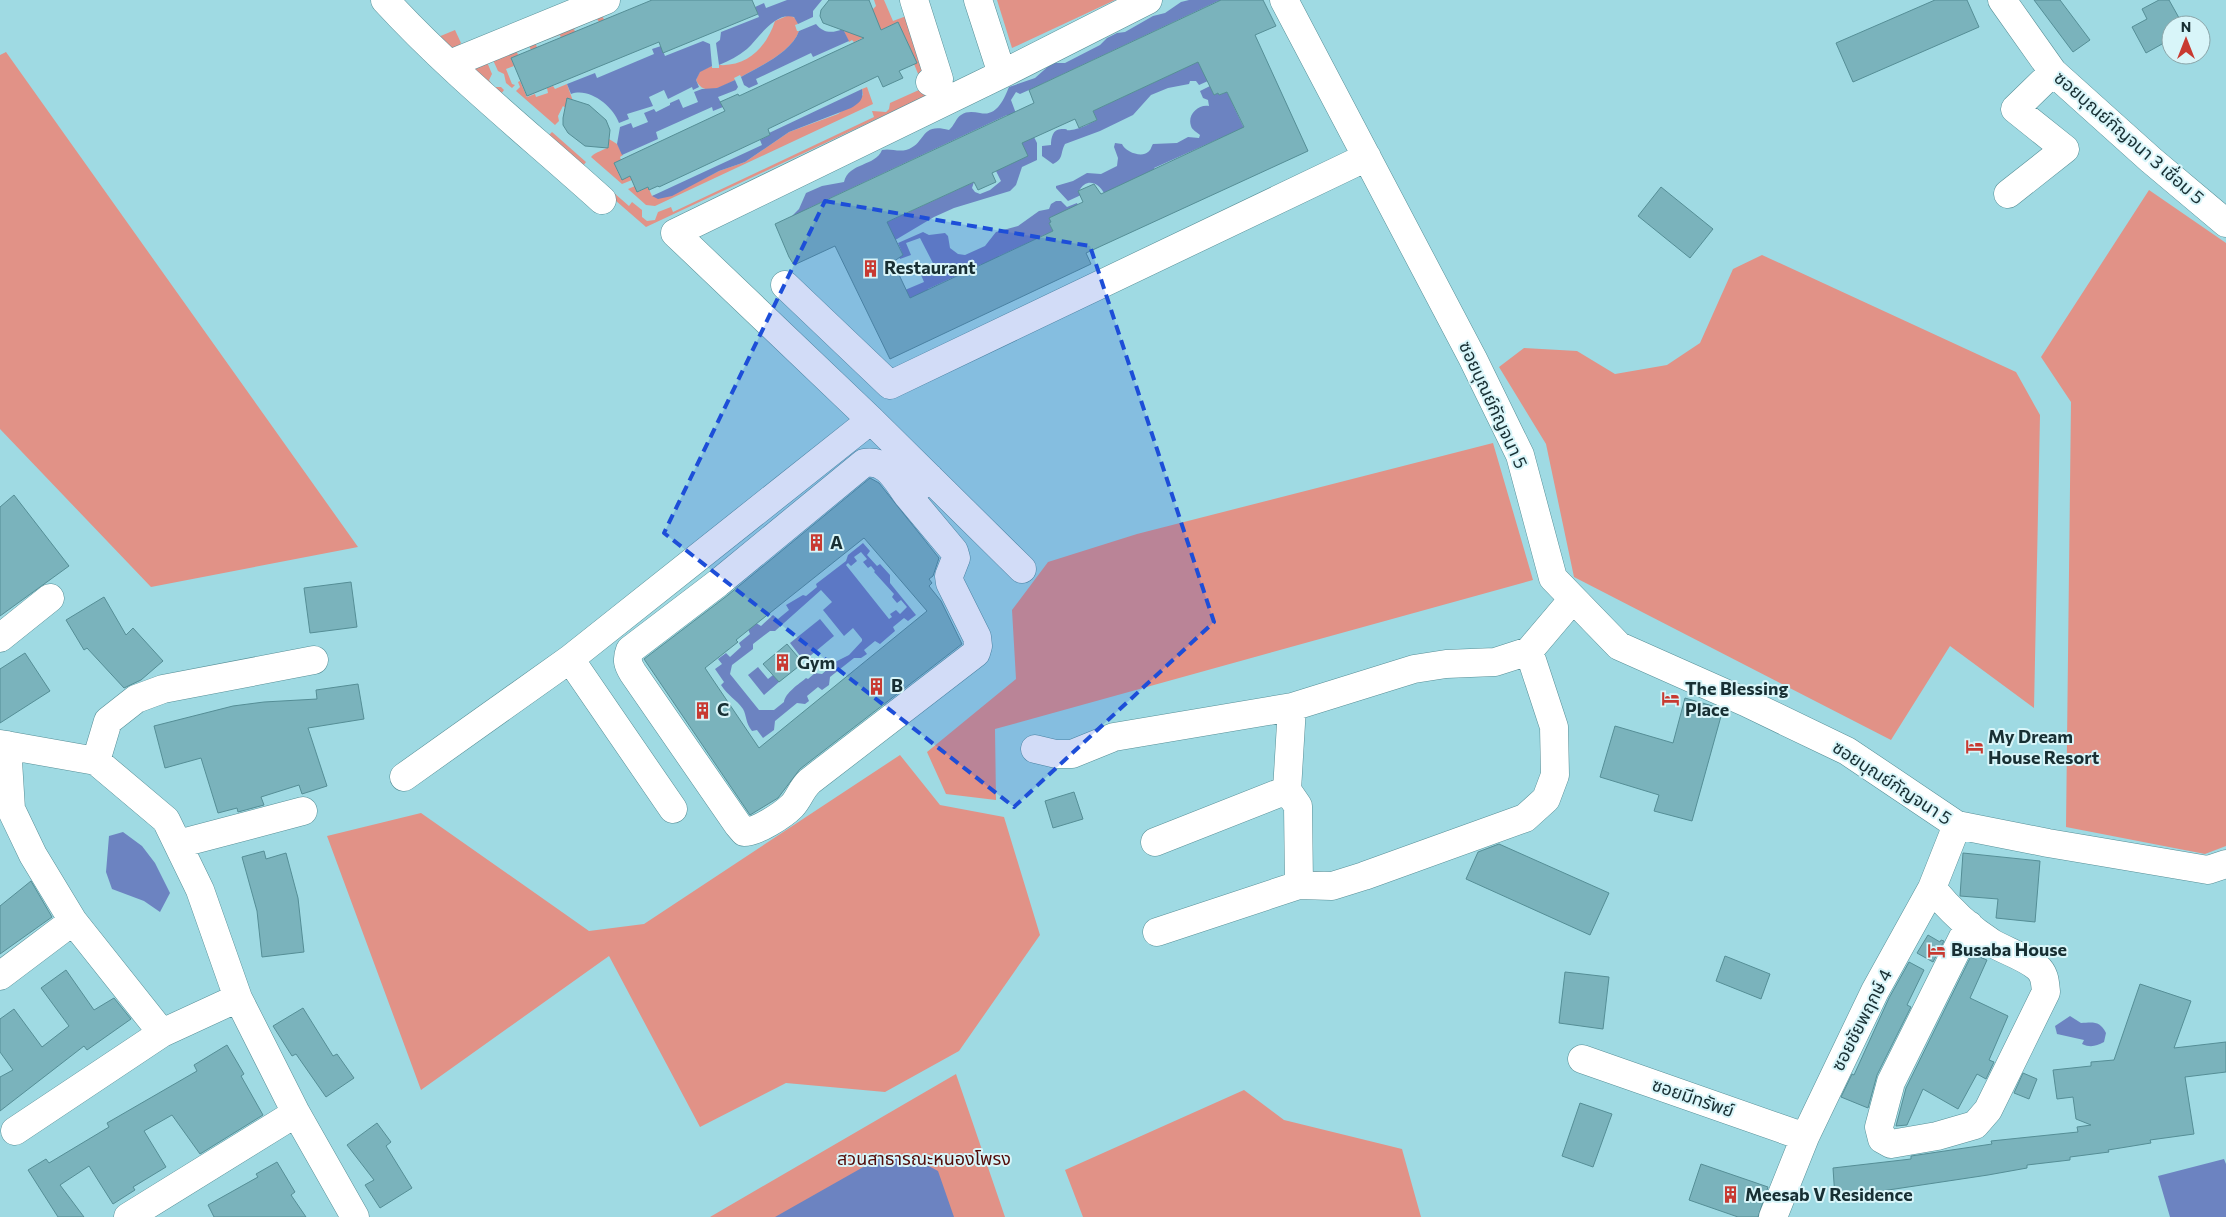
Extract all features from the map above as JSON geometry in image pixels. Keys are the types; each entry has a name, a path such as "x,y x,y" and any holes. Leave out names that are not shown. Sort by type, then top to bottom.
{"street":[{"path":"385,0 407,24 450,64 602,200"},
{"path":"450,64 606,0"},
{"path":"914,0 939,87"},
{"path":"978,0 1002,74"},
{"path":"1022,569 871,420 675,233 939,87 1002,74 1148,0"},
{"name":"ซอยบุณย์กัญจนา 5","path":"1284,0 1473,359 1520,455 1553,578 1619,646 1745,702 1847,751 1957,825 2048,843 2208,870 2226,864"},
{"name":"ซอยบุณย์กัญจนา 3 เชื่อม 5","path":"2002,0 2053,72 2151,160 2226,223"},
{"path":"2008,194 2065,149 2015,109 2053,72"},
{"path":"785,286 890,384 1366,157"},
{"path":"404,778 570,659 871,420"},
{"path":"874,461 885,466 908,496 954,551 956,558 949,576 950,583 977,637 978,646 976,653 810,781 802,788 793,805 758,829 744,832 628,664 627,657 630,650 718,583 864,463 874,461"},
{"path":"908,496 930,478"},
{"path":"0,638 50,598"},
{"path":"1034,749 1056,754 1072,754 1114,737 1292,707 1414,669 1495,662 1529,652 1573,599"},
{"path":"1157,932 1299,885 1332,886 1463,842 1525,818 1546,799 1555,775 1554,727 1529,652"},
{"path":"570,659 673,809"},
{"path":"96,761 108,722 136,699 163,689 314,660"},
{"path":"1292,707 1287,790 1298,806 1299,885"},
{"path":"162,1033 73,921 33,855 11,809 3,745 96,761 166,820 200,890 238,998 296,1113 355,1217"},
{"path":"1155,842 1287,790"},
{"path":"178,844 302,811"},
{"name":"ซอยชัยพฤกษ์ 4","path":"1773,1217 1805,1137 1875,991 1932,888 1957,825"},
{"path":"1932,888 1946,905 1969,926 1991,942 2037,967 2045,977 2046,992 1988,1110 1975,1125 1937,1136 1891,1144 1882,1139 1879,1127 1891,1082 1969,926"},
{"path":"0,976 73,921"},
{"path":"15,1131 162,1033 238,998"},
{"name":"ซอยมีทรัพย์","path":"1582,1059 1805,1137"},
{"path":"128,1217 296,1113"}],"highlighted area":[{"path":"825,201 1090,246 1214,622 1014,807 664,533"}],"green space":[{"path":"874,0 884,0 893,21 909,15 929,78 921,81 914,64 917,63 898,22 854,42 852,40 849,42 843,29 873,9 876,6"},
{"path":"997,0 1115,0 1012,48"},
{"path":"601,12 604,20 599,22 597,19 574,29 575,32 561,38 560,35 536,44 537,48 531,50 529,46 517,52 518,55 511,58 514,66 506,69 512,84 515,85 512,88 506,83 504,74 498,71 493,60"},
{"path":"789,15 796,20 798,24 795,25 797,31 799,31 795,39 782,52 741,77 740,75 734,78 735,80 714,89 704,88 699,85 696,80 700,71 712,66 712,68 719,68 719,65 729,65 747,59 767,39 775,21"},
{"path":"455,30 461,43 455,50 431,40"},
{"path":"6,52 358,547 151,587 0,429 0,55"},
{"path":"487,62 492,74 489,80 494,87 501,87 504,90 501,94 549,135 552,132 586,162 583,166 629,206 632,202 642,210 642,217 647,221 655,220 658,212 671,207 673,212 874,117 872,111 886,112 889,109 890,103 930,85 934,92 646,227 469,73 469,68"},
{"path":"520,81 527,97 535,94 536,97 548,93 547,88 553,86 555,89 567,84 574,104 567,109 563,106 558,116 559,121 555,125 516,91 520,87 518,82"},
{"path":"867,87 873,104 655,206 646,205 628,189 635,186 638,192 648,187 652,196 697,182 719,171 745,162 789,132 838,114 863,95 862,89"},
{"path":"609,139 617,144 623,155 620,157 621,160 614,163 621,179 630,176 632,180 622,184 591,157 609,146 606,142"},
{"path":"2149,190 2226,243 2226,846 2205,854 2066,827 2071,402 2041,357"},
{"path":"1762,255 2016,372 2040,415 2034,708 1950,646 1891,740 1574,577 1546,444 1499,367 1524,348 1577,351 1615,374 1667,365 1700,343 1733,269"},
{"path":"1493,443 1533,580 995,729 996,800 946,794 927,752 1016,679 1012,610 1048,562 1137,534"},
{"path":"900,755 940,805 1004,817 1040,935 959,1051 885,1092 786,1083 700,1127 609,956 421,1090 327,836 421,813 589,931 644,924"},
{"name":"สวนสาธารณะหนองโพรง","path":"956,1074 1005,1217 710,1217"},
{"path":"1244,1090 1284,1120 1402,1149 1421,1217 1083,1217 1065,1170"}],"water":[{"path":"787,0 822,0 813,11 813,17 798,24 794,17 780,18 768,27 747,49 719,65 716,43 720,40 721,32 759,17 755,7 764,3 766,8"},
{"path":"1189,0 1240,0 1218,1 1029,90 1020,94 1016,92 1011,100 1018,119 1007,115 809,208 817,226 791,217 799,209 806,193 822,186 844,182 851,171 874,159 882,150 906,150 913,147 928,131 939,128 949,130 959,116 963,114 970,112 986,114 991,112 999,106 1009,87 1035,78 1052,63 1065,63 1100,45 1107,38 1117,33 1125,32 1153,16 1165,13 1181,2"},
{"path":"816,24 822,30 829,32 843,29 849,41 813,57 811,53 756,79 758,84 749,88 744,85 741,77 782,52 795,39 799,31"},
{"path":"703,41 710,44 712,66 700,72 696,80 699,87 693,90 692,87 668,99 664,90 649,97 653,106 627,114 629,119 619,123 611,110 600,100 585,93 571,94 567,84 595,73 597,78 654,54 652,49 661,46 665,56"},
{"path":"1217,53 1208,81 1199,85 1196,81 1190,81 1189,84 1168,88 1151,95 1133,115 1100,131 1065,144 1060,158 1053,164 1042,156 1042,146 1051,145 1052,136 1057,130 1068,130 1088,125 1097,120 1093,111"},
{"path":"735,80 738,87 736,90 718,97 723,107 713,111 712,107 656,132 658,139 622,155 617,144 620,127 631,123 633,128 648,122 644,113 654,109 656,112 679,99 683,108 698,102 694,92 702,89 717,88"},
{"path":"1210,86 1214,95 1227,92 1252,145 1225,136 1154,168 1163,187 1104,193 1099,186 1088,183 1079,191 1081,195 1068,201 1056,188 1056,186 1073,181 1087,173 1101,174 1117,166 1118,158 1114,147 1115,143 1122,144 1130,152 1145,154 1153,144 1177,143 1188,137 1199,138 1200,135 1193,130 1190,122 1194,111 1201,107 1209,106 1208,100 1203,98 1200,91"},
{"path":"862,89 861,100 851,108 789,132 745,162 719,171 672,196 658,199 652,196 762,145 760,140 770,135 769,133"},
{"path":"1031,131 1037,143 1037,160 1022,167 1016,185 1010,191 954,208 934,217 892,242 844,264 839,249 859,235 974,182 972,188 975,192 980,194 990,190 1001,181 996,171 1019,137"},
{"path":"1061,201 1067,207 1077,203 1092,234 1049,223 1053,231 999,256 1007,275 982,264 928,289 936,308 909,298 905,290 924,282 921,275 936,269 920,238 906,243 911,255 900,259 899,257 903,255 898,243 923,232 929,235 945,233 948,236 950,248 958,254 965,255 985,246 996,232 1018,226 1039,211 1049,209 1051,204"},
{"path":"863,543 870,551 867,555 877,566 880,564 890,575 890,583 916,615 908,621 904,618 893,627 895,631 880,644 875,641 864,650 867,654 861,658 854,658 830,677 829,685 822,690 818,687 807,696 809,701 805,704 797,703 775,721 774,730 763,738 757,730 752,731 743,709 721,685 724,682 715,669 722,664 718,659 726,653 730,657 741,647 739,643 750,634 748,629 756,623 761,626 773,615 778,619 789,610 786,605 803,595 806,596 817,587 816,584 846,561 848,555","holes":["861,552 867,559 863,562 868,568 871,566 894,594 892,597 897,603 901,600 907,607 900,614 896,610 890,614 892,617 889,619 846,565 848,563 851,566 857,561 854,557","821,590 832,602 823,610 844,636 853,628 862,641 849,655 837,661 822,674 815,673 808,679 806,678 774,710 759,710 730,674 732,665 753,649 753,644 770,631 775,631"]},
{"path":"820,619 834,636 804,661 790,643"},
{"path":"758,667 768,679 773,675 779,682 764,695 748,675"},
{"path":"123,832 142,846 155,863 170,893 160,912 144,901 112,889 106,872 109,836"},
{"path":"2070,1016 2081,1023 2099,1024 2106,1033 2104,1042 2088,1046 2082,1044 2084,1040 2057,1034 2055,1026"},
{"path":"881,1157 912,1157 938,1171 954,1217 775,1217"},
{"path":"2224,1159 2226,1164 2226,1217 2170,1217 2158,1176"}],"building":[{"path":"652,0 752,0 758,14 663,53 659,42 527,96 511,58"},
{"path":"829,0 869,0 881,30 898,22 917,63 899,71 903,78 883,87 878,76 768,129 770,135 659,187 649,190 648,187 637,192 630,176 622,180 614,163 725,111 720,102 738,94 739,96 864,38 823,23 820,16 821,10"},
{"path":"1221,0 1263,0 1276,26 1255,35 1308,151 1086,253 1091,264 890,359 835,246 794,265 775,224 1034,103 1029,90","holes":["1198,62 1214,95 1227,92 1244,127 1101,194 1094,184 1078,191 1083,202 1049,218 1053,231 910,298 893,262 903,255 887,222 974,182 978,190 996,182 992,173 1028,156 1022,143 1075,119 1079,128 1097,120 1093,111"]},
{"path":"1935,0 1967,0 1979,27 1853,82 1836,43"},
{"path":"2034,0 2060,0 2090,40 2073,52"},
{"path":"2159,0 2169,0 2177,15 2161,15 2161,45 2146,53 2132,27 2147,19 2142,9"},
{"path":"567,98 589,105 606,120 610,130 608,148 585,146 568,133 563,125"},
{"path":"1661,187 1713,229 1690,258 1638,216"},
{"path":"870,478 879,483 939,558 933,576 929,579 932,583 929,586 941,601 962,644 800,769 778,798 750,815 644,659 728,595","holes":["864,538 927,611 759,748 705,668 738,642 736,640"]},
{"path":"14,495 69,566 0,616 0,507"},
{"path":"351,582 357,627 310,633 304,588"},
{"path":"104,597 126,635 133,628 163,661 141,680 124,688 87,648 84,650 66,620"},
{"name":"Gym","path":"787,644 803,663 779,682 763,664"},
{"path":"25,653 50,691 0,723 0,669"},
{"path":"358,684 364,719 308,728 327,786 302,794 299,785 261,797 264,805 238,812 237,808 218,813 201,758 165,768 154,726 233,706 317,699 316,690"},
{"path":"1685,698 1723,709 1692,821 1654,811 1659,795 1600,777 1615,726 1673,743"},
{"path":"1074,792 1083,819 1053,828 1045,801"},
{"path":"1499,844 1609,893 1590,935 1466,879 1478,852"},
{"path":"264,851 266,859 286,853 298,898 304,952 262,957 257,911 242,857"},
{"path":"1963,853 2040,861 2035,922 1996,918 1998,899 1960,896"},
{"path":"31,881 52,917 0,954 0,906"},
{"path":"1928,935 1940,942 1941,940 1944,941 1933,962 1917,953"},
{"path":"1972,954 1987,960 1970,998 2008,1016 1989,1060 1994,1062 1986,1079 1977,1074 1958,1109 1923,1089 1907,1125 1896,1126 1906,1088"},
{"path":"1725,956 1770,974 1761,999 1716,981"},
{"path":"1909,962 1924,970 1907,1005 1911,1007 1877,1075 1868,1108 1841,1097 1852,1074 1854,1075 1889,998"},
{"path":"66,970 94,1010 114,998 131,1019 87,1050 84,1046 0,1111 0,1077 13,1070 0,1052 0,1019 14,1009 42,1047 69,1026 41,988"},
{"path":"1565,972 1609,977 1603,1029 1559,1023"},
{"path":"2140,984 2191,1001 2174,1048 2226,1042 2226,1072 2185,1077 2194,1134 2150,1140 2151,1143 2108,1150 2109,1152 2070,1157 2070,1160 2027,1165 2027,1168 1988,1175 1835,1198 1833,1168 1911,1159 1911,1156 1992,1144 1991,1141 2078,1132 2077,1127 2091,1125 2076,1119 2073,1097 2057,1099 2053,1070 2091,1066 2091,1062 2114,1060"},
{"path":"303,1008 333,1056 337,1054 354,1078 326,1097 296,1054 292,1056 273,1026"},
{"path":"227,1045 244,1074 241,1076 263,1115 200,1154 172,1115 144,1131 166,1167 133,1187 135,1190 113,1204 89,1166 60,1185 84,1217 58,1217 28,1170 46,1159 49,1163 109,1127 107,1123 197,1071 194,1065"},
{"path":"2023,1073 2037,1079 2029,1099 2014,1093"},
{"path":"1580,1103 1612,1114 1593,1167 1562,1156"},
{"path":"377,1123 391,1142 386,1146 412,1188 380,1208 365,1185 374,1180 347,1145"},
{"path":"277,1162 295,1192 291,1195 306,1217 214,1217 208,1205 258,1177 256,1174"},
{"name":"Meesab V Residence","path":"1701,1164 1768,1187 1758,1217 1738,1217 1689,1200"}],"place":[{"name":"Restaurant","path":"870,268"},
{"name":"A","path":"816,543"},
{"name":"Gym","path":"783,663"},
{"name":"B","path":"877,686"},
{"name":"The Blessing Place","path":"1671,699"},
{"name":"C","path":"703,710"},
{"name":"My Dream House Resort","path":"1974,747"},
{"name":"Busaba House","path":"1937,950"},
{"name":"Meesab V Residence","path":"1731,1195"}]}
